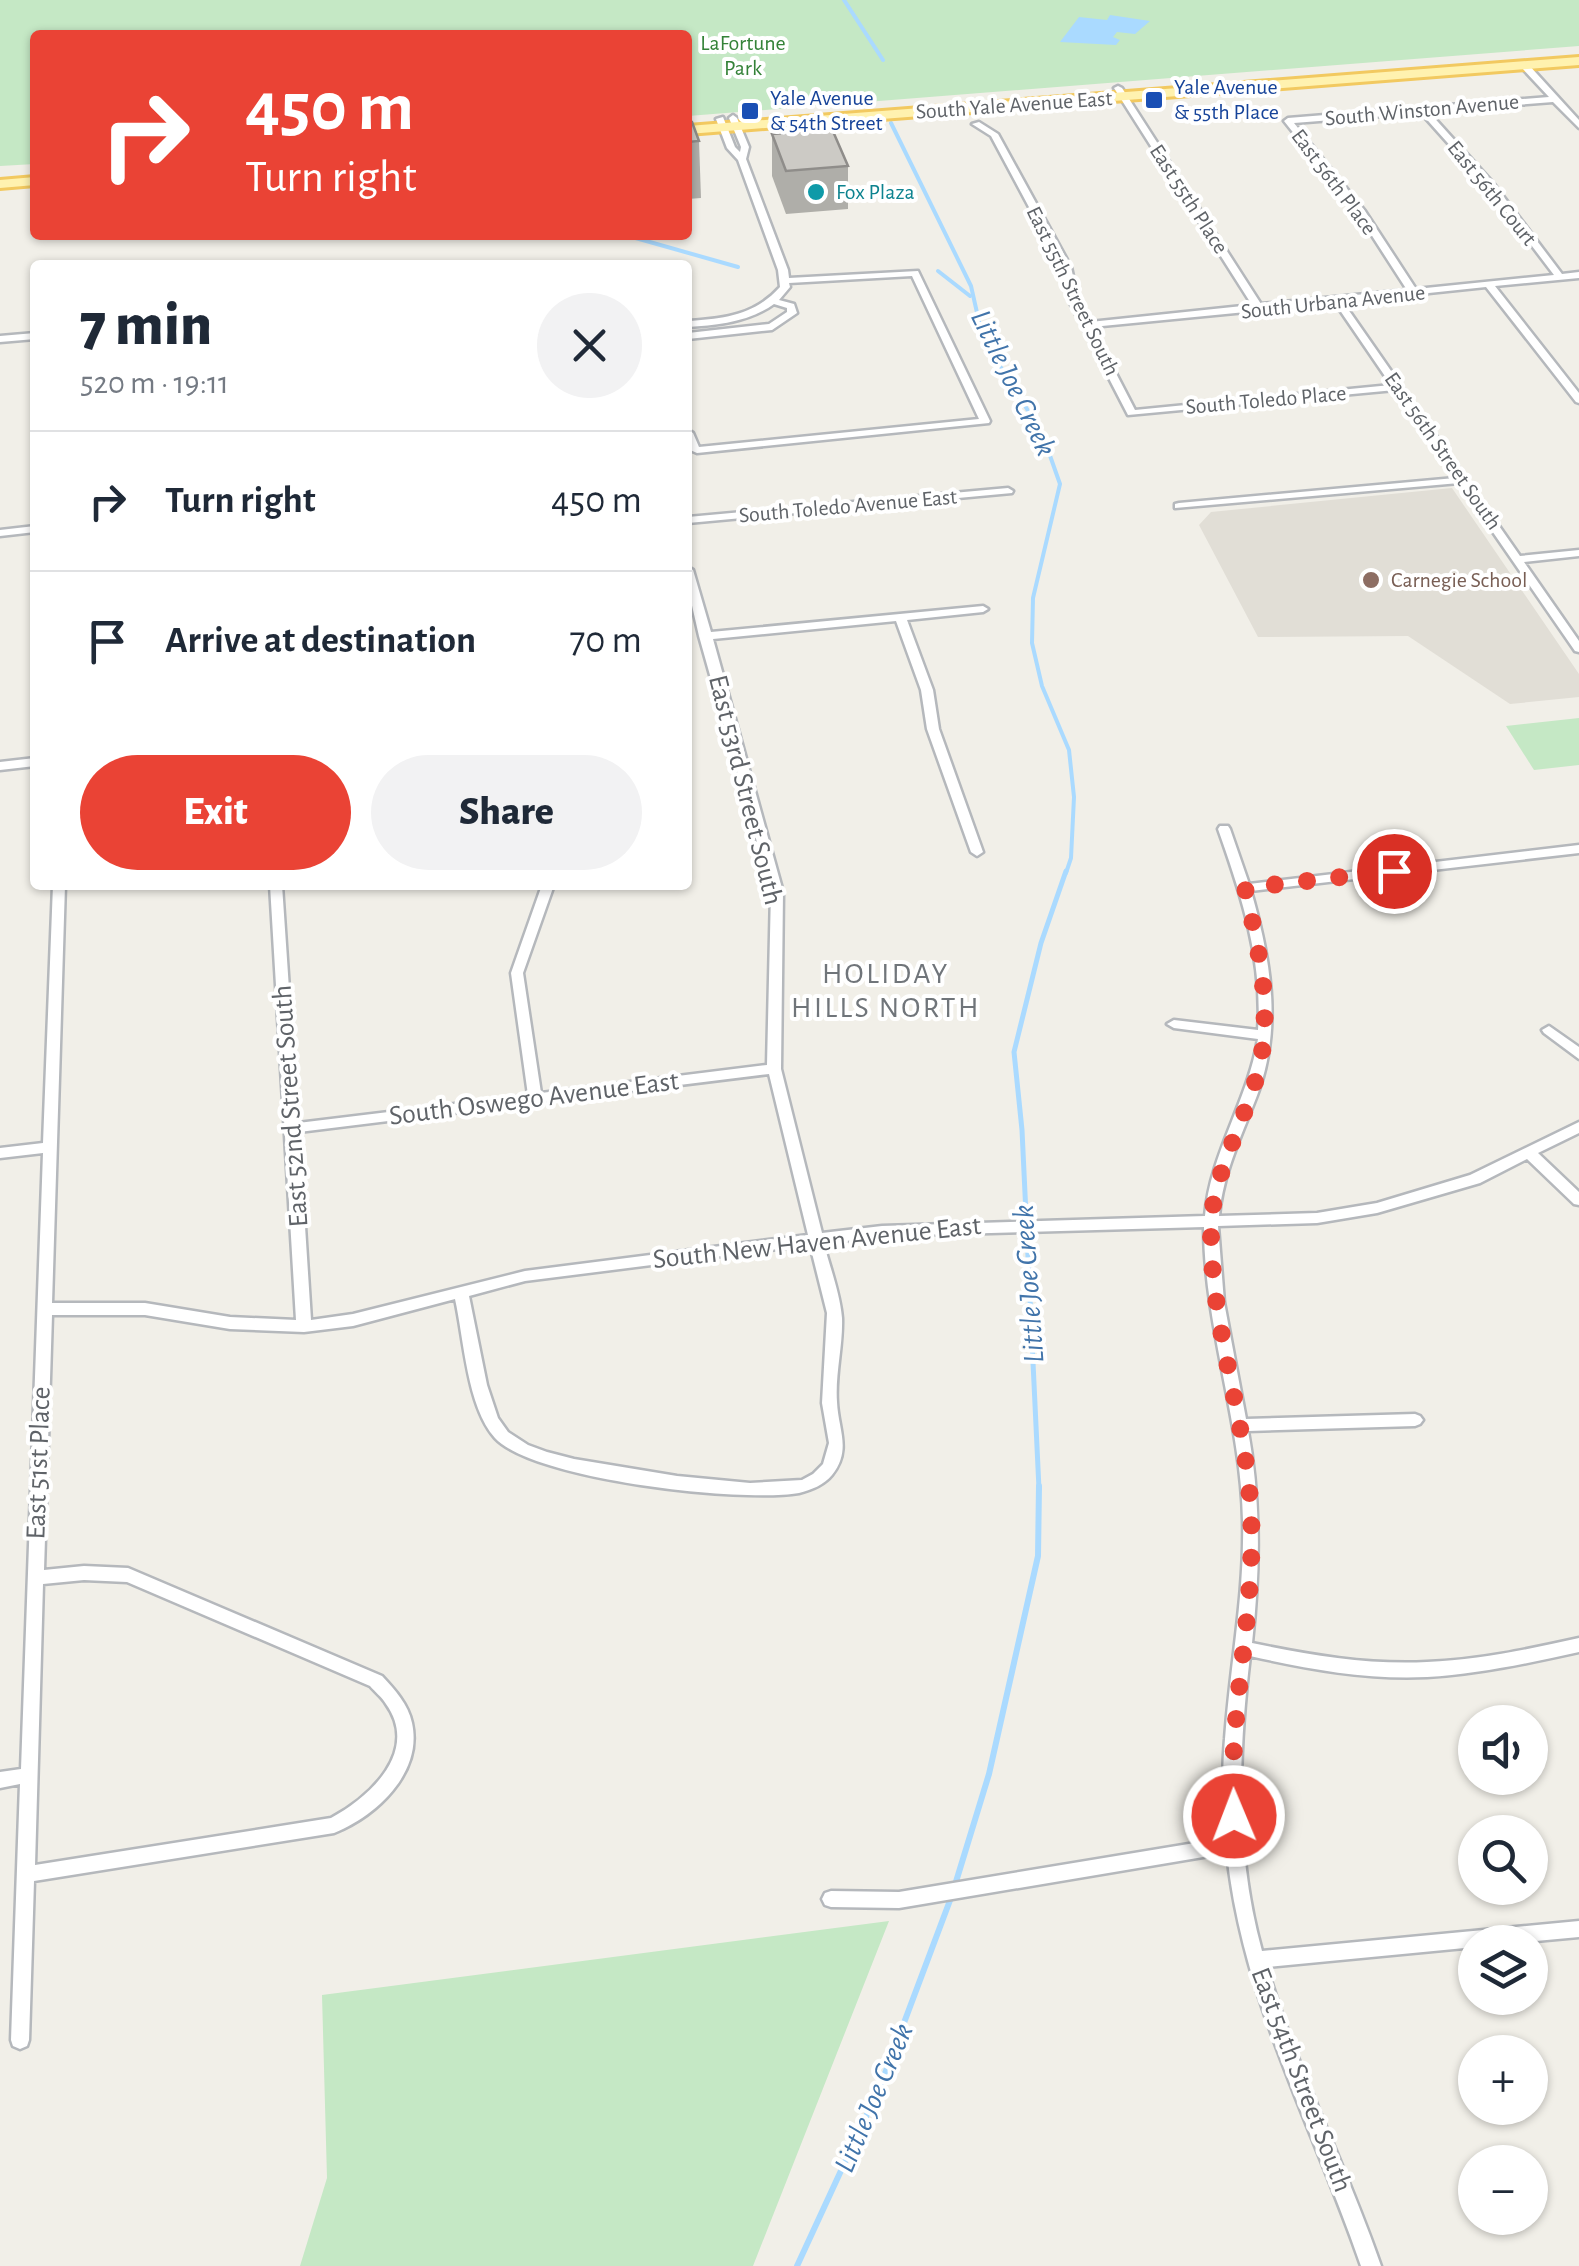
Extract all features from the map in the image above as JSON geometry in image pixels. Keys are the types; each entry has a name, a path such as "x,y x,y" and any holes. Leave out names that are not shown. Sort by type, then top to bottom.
{"main road":[{"name":"South Yale Avenue East","path":"692,129 728,123 1579,53"},
{"name":"South Yale Avenue East","path":"1121,92 1579,61"},
{"name":"South Yale Avenue East","path":"692,122 728,123"},
{"path":"0,174 30,172"},
{"path":"0,184 30,181"}],"street":[{"path":"1524,65 1579,125"},
{"name":"East 55th Place","path":"1121,92 1260,310"},
{"name":"South Winston Avenue","path":"1288,121 1555,99"},
{"name":"East 56th Court","path":"1423,110 1491,186 1560,277"},
{"name":"East 56th Place","path":"1288,121 1362,213 1414,293"},
{"path":"728,123 731,148 742,159 784,281 774,302"},
{"name":"East 55th Street South","path":"976,124 994,134 1066,267 1073,299 1132,412"},
{"path":"692,447 697,450 986,422 916,273 784,281"},
{"name":"South Urbana Avenue","path":"1086,325 1340,302 1579,274"},
{"path":"1489,285 1579,400"},
{"path":"692,324 732,320 774,302 791,306 792,312 772,327 692,336"},
{"name":"East 56th Street South","path":"1340,302 1579,650"},
{"path":"0,339 30,336"},
{"name":"South Toledo Place","path":"1132,412 1399,388"},
{"path":"1179,506 1463,480"},
{"name":"South Toledo Avenue East","path":"692,520 1008,491"},
{"path":"0,533 30,530"},
{"path":"1518,559 1579,553"},
{"name":"East 53rd Street South","path":"462,1291 486,1409 498,1431 517,1446 550,1460 706,1484 800,1487 818,1478 830,1465 837,1446 829,1398 835,1350 834,1313 774,1069 776,892 692,586"},
{"path":"705,636 983,608"},
{"path":"900,616 926,690 933,729 977,852"},
{"path":"0,766 30,763"},
{"name":"East 54th Street South","path":"1224,829 1245,888 1264,981 1264,1034 1259,1068 1214,1200 1211,1224 1215,1297 1239,1425 1251,1532 1244,1648 1233,1740 1235,1844 1255,1960 1282,2047 1371,2266"},
{"path":"1245,888 1579,850"},
{"name":"East 51st Place","path":"20,2040 58,890"},
{"name":"East 52nd Street South","path":"276,890 304,1326"},
{"path":"535,1098 518,973 546,890"},
{"path":"1174,1024 1264,1034"},
{"path":"1549,1030 1579,1054"},
{"name":"South Oswego Avenue East","path":"294,1128 774,1069"},
{"name":"South New Haven Avenue East","path":"45,1309 145,1309 230,1323 304,1326 354,1320 525,1276 914,1228 1211,1224 1317,1218 1377,1208 1475,1180 1579,1127"},
{"path":"0,1153 50,1146"},
{"path":"1530,1153 1579,1200"},
{"path":"1239,1425 1415,1420"},
{"path":"27,1874 334,1824 367,1807 390,1783 399,1766 405,1726 390,1693 376,1681 162,1586 106,1572 34,1578"},
{"path":"1244,1648 1320,1664 1403,1670 1493,1662 1579,1645"},
{"path":"0,1780 30,1775"},
{"path":"831,1899 899,1900 1235,1844"},
{"path":"1255,1960 1579,1929"}],"shaded area":[{"name":"Carnegie School","path":"1452,488 1579,674 1579,697 1510,704 1408,636 1258,637 1199,525 1211,512"}],"green space":[{"name":"LaFortune Park","path":"0,0 1579,0 1579,46 692,116 692,30 30,30 30,164 0,166"},
{"path":"1579,718 1579,765 1534,770 1506,726"},
{"path":"889,1921 753,2266 300,2266 327,2178 322,1995"}],"water":[{"path":"1110,15 1150,21 1135,34 1117,32 1113,37 1120,40 1116,45 1060,42 1079,17 1107,20"}],"building":[{"path":"692,122 699,141 692,142"},
{"path":"832,129 848,166 786,171 772,134"}],"waterway":[{"name":"Little Joe Creek","path":"844,0 883,60"},
{"name":"Little Joe Creek","path":"891,123 971,286 980,326 993,355 1042,433 1060,484 1033,598 1032,643 1042,686 1069,750 1074,797 1071,858 1066,873"},
{"name":"Little Joe Creek","path":"643,240 738,267"},
{"name":"Little Joe Creek","path":"938,271 970,296"},
{"name":"Little Joe Creek","path":"1039,1488 1022,1130 1014,1052 1041,943 1066,871"},
{"name":"Little Joe Creek","path":"955,1885 989,1774 1038,1556 1039,1488"},
{"name":"Little Joe Creek","path":"797,2266 881,2084 952,1895"}],"place":[{"name":"Yale Avenue & 55th Place","path":"1154,100"},
{"name":"Yale Avenue & 54th Street","path":"750,111"},
{"name":"Fox Plaza","path":"816,192"},
{"name":"Carnegie School","path":"1371,580"}],"district":[{"name":"HOLIDAY HILLS NORTH","path":"886,991"}],"route":[{"path":"1234,1816 1233,1740 1252,1571 1251,1512 1215,1297 1211,1224 1214,1200 1259,1068 1264,1034 1264,981 1245,888 1394,871"}]}
